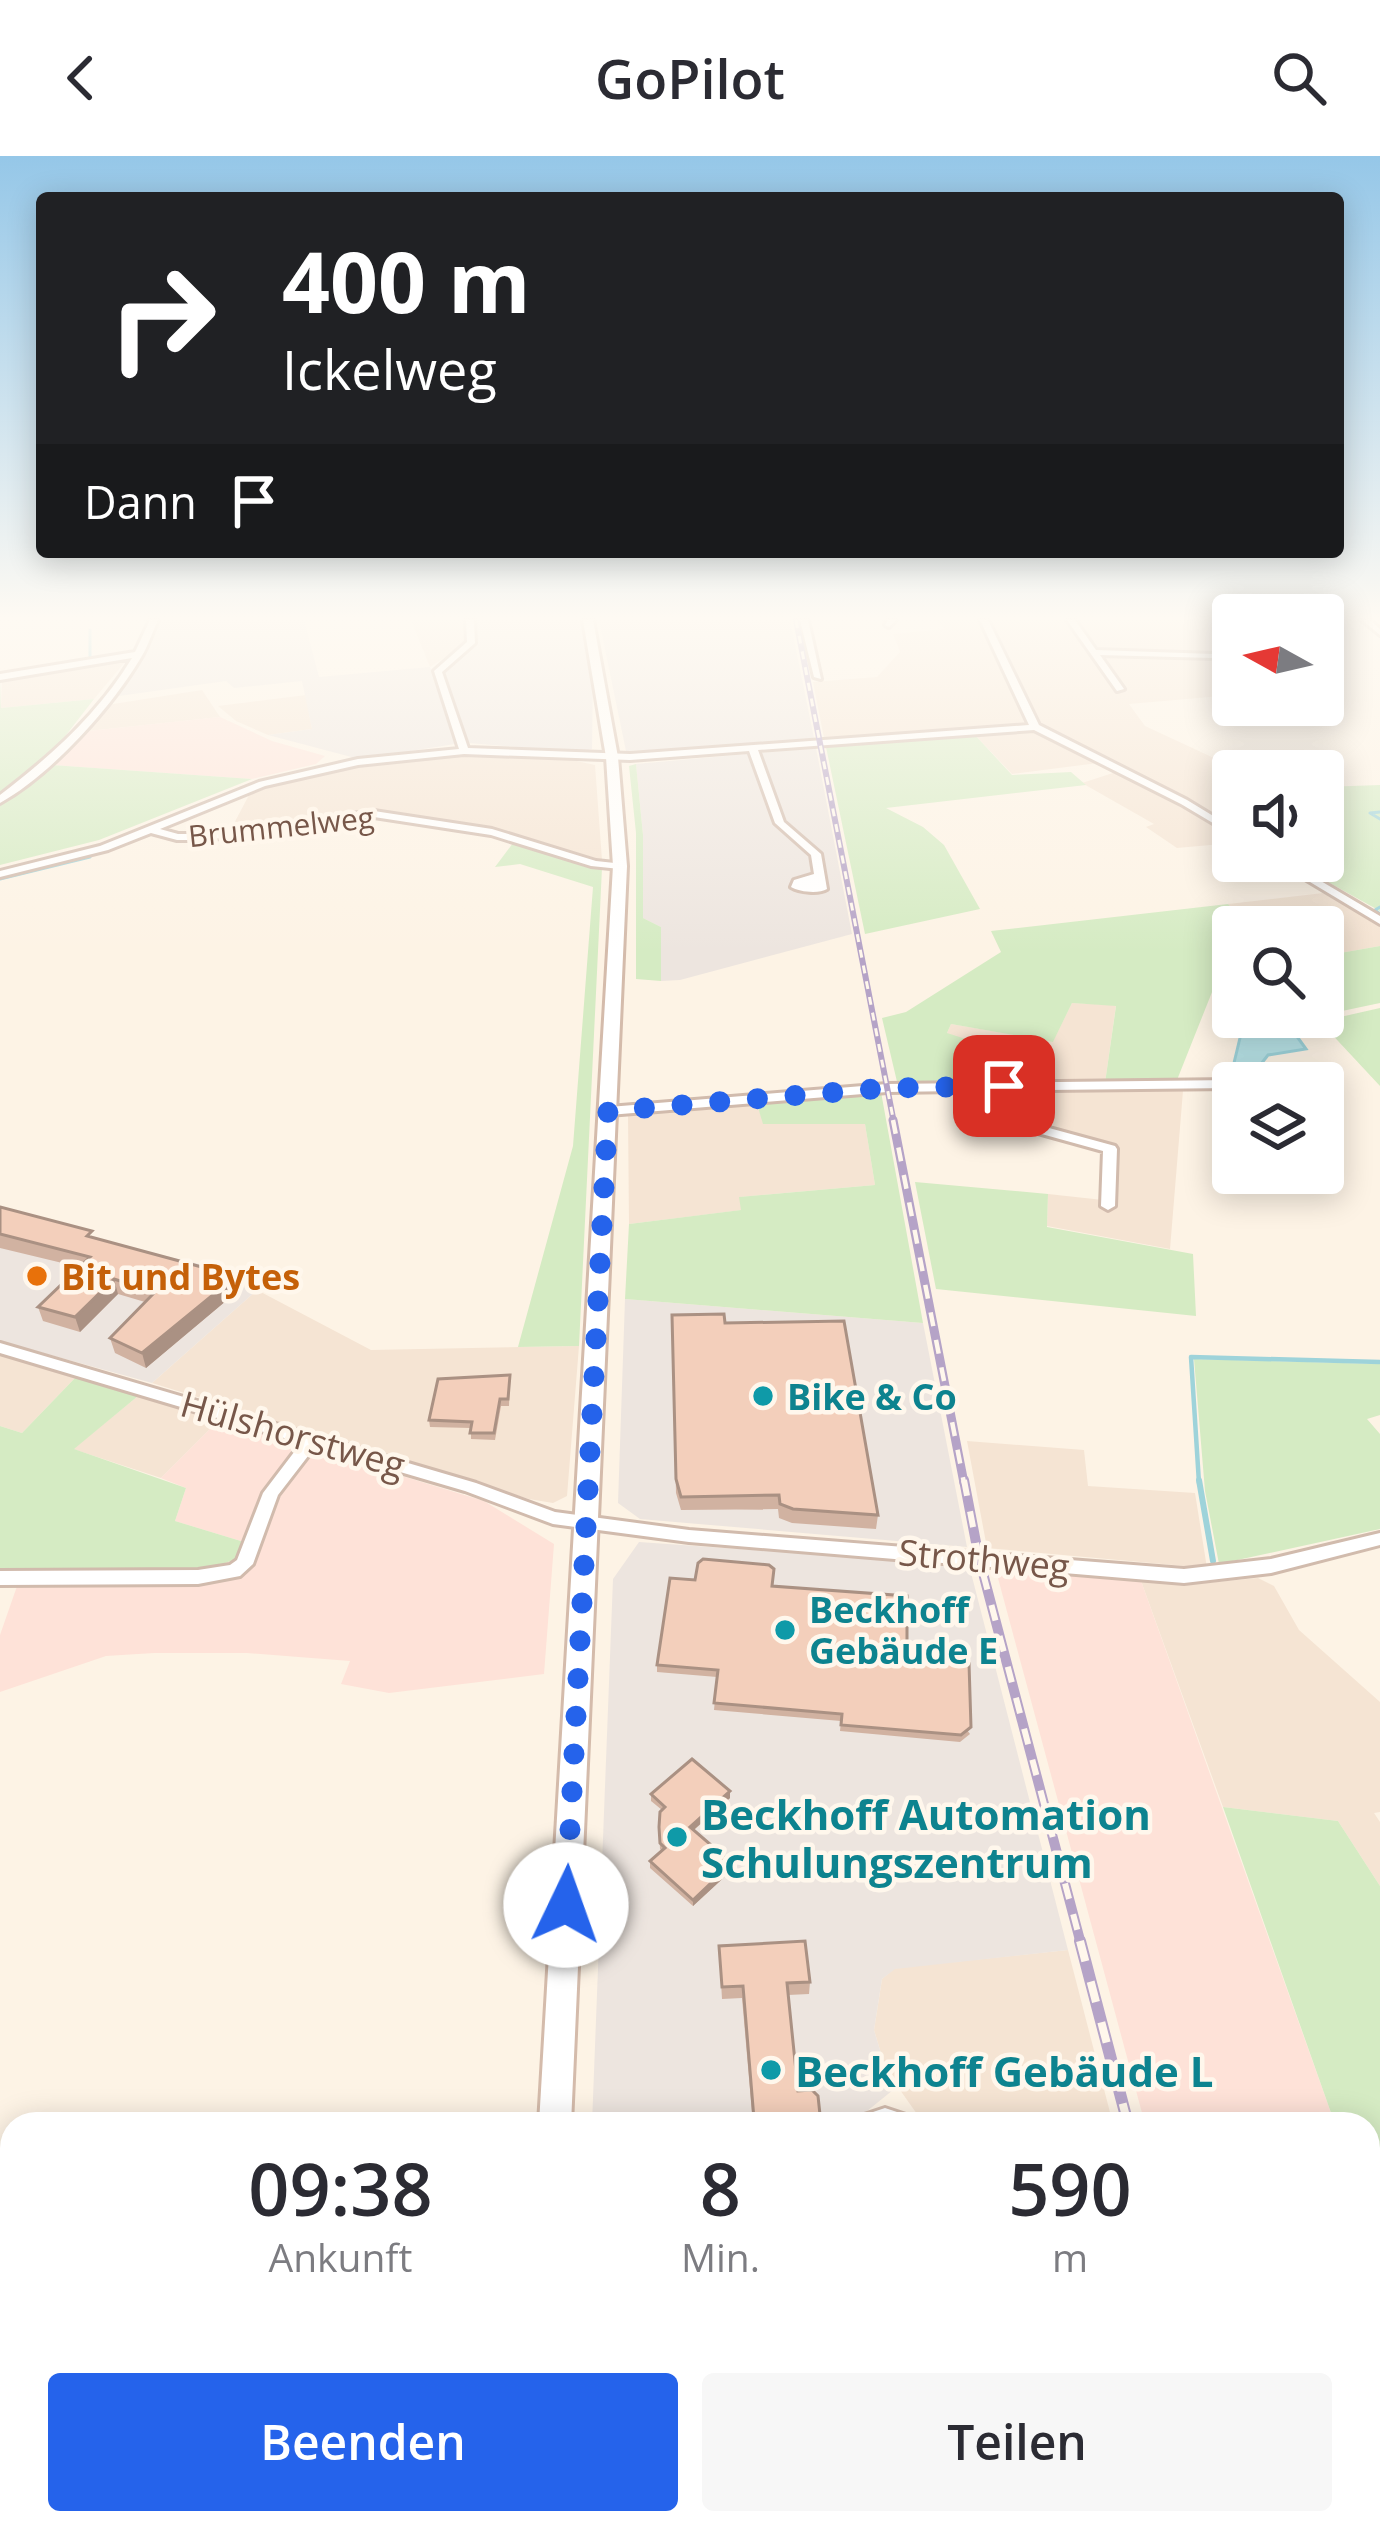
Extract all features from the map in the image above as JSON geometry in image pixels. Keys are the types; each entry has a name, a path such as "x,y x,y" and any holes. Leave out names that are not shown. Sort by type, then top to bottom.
{"main road":[{"path":"556,2112 620,866 607,731"}],"street":[{"path":"0,800 81,731"},
{"path":"457,731 464,751"},
{"name":"Brummelweg","path":"0,874 153,830 262,784 319,769 464,751 612,757 987,731"},
{"path":"1043,731 1212,819"},
{"path":"753,750 780,824 816,854 819,876"},
{"name":"Brummelweg","path":"153,830 177,837 205,837 374,814 439,820 595,864 620,866"},
{"path":"1315,882 1380,921"},
{"path":"608,1111 887,1088 1212,1084"},
{"path":"1042,1085 1043,1130 1110,1149 1108,1206"},
{"name":"Hülshorstweg","path":"0,1348 470,1487 528,1511 586,1522"},
{"path":"0,1578 198,1577 234,1571 244,1564 271,1493 312,1440"},
{"name":"Strothweg","path":"586,1522 689,1536 1184,1576 1271,1566 1380,1539"}],"shaded area":[{"path":"88,731 250,731 325,756 316,764 252,779 52,765"},
{"path":"451,731 455,744 359,759 268,735"},
{"path":"465,731 592,731 592,749 577,752 469,743"},
{"path":"622,731 813,731 815,743 626,751"},
{"path":"823,731 971,731 825,743"},
{"path":"1037,731 1098,763 1012,774 975,735"},
{"path":"1049,731 1156,731 1212,757 1212,819"},
{"path":"816,748 852,934 661,981 661,927 643,918 643,835 636,764"},
{"path":"485,753 548,755 595,765 602,860 499,830 373,811 230,831 249,795 283,781 351,766"},
{"path":"1116,772 1212,824 1212,845 1177,848 1146,827 1154,824 1082,783"},
{"path":"1323,893 1380,925 1380,946 1344,952 1344,906 1228,904"},
{"path":"1072,1003 1116,1005 1105,1083 1014,1084 947,1033 951,1024 1053,1041"},
{"path":"1038,1089 1183,1091 1170,1249 1047,1226 1048,1194 1103,1200 1106,1150 1040,1130"},
{"path":"756,1101 764,1124 865,1124 875,1185 740,1197 742,1210 629,1224 628,1114"},
{"path":"0,1216 203,1265 257,1290 152,1383 0,1341"},
{"path":"257,1290 371,1350 579,1346 567,1496 553,1503 529,1499 152,1383"},
{"path":"625,1299 923,1323 967,1547 640,1519 618,1503"},
{"path":"0,1355 75,1378 22,1433 0,1426"},
{"path":"138,1396 219,1420 161,1478 73,1449"},
{"path":"219,1420 484,1501 554,1544 544,1674 389,1693 341,1684 350,1661 247,1653 154,1653 106,1656 0,1692 0,1635 23,1569 209,1569 244,1542 175,1521 186,1488 161,1478"},
{"path":"967,1441 1084,1450 1088,1486 1195,1493 1207,1568 987,1548"},
{"path":"639,1542 969,1565 1068,1950 895,1969 882,1979 874,2030 886,2070 898,2086 866,2112 592,2112 613,1579"},
{"path":"995,1567 1141,1581 1331,2112 1142,2112"},
{"path":"1258,1578 1274,1586 1299,1630 1380,1702 1380,1812 1374,1813 1380,1822 1380,1886 1338,1821 1223,1807 1141,1581 1185,1585"},
{"path":"1068,1950 1110,2112 916,2112 886,2070 874,2030 882,1979 895,1968"}],"green space":[{"path":"0,731 69,731 56,748 0,793"},
{"path":"975,735 1012,775 1071,772 1086,785 886,808 923,827 944,845 980,909 865,934 826,747"},
{"path":"636,764 643,835 643,918 661,927 661,981 636,979 636,833 629,766"},
{"path":"52,765 252,779 99,840 0,865 0,806"},
{"path":"1380,785 1380,911 1328,882 1344,882 1344,786"},
{"path":"513,843 602,868 579,1346 518,1347 573,1146 593,887 520,864 495,867"},
{"path":"1228,904 1230,906 1212,906 1212,992 1175,1085 1105,1083 1116,1006 1072,1003 1053,1042 951,1024 947,1033 1019,1056 1014,1084 898,1086 882,1018 906,1012 1001,952 991,931"},
{"path":"1380,946 1380,1003 1344,1011 1344,952"},
{"path":"1380,1008 1380,1086 1335,1038 1344,1038 1344,1016"},
{"path":"881,1092 923,1323 625,1299 629,1224 741,1210 739,1197 875,1185 865,1124 763,1124 756,1101"},
{"path":"915,1182 1048,1194 1047,1227 1193,1254 1196,1316 936,1289"},
{"path":"1194,1359 1380,1364 1380,1415 1367,1419 1380,1434 1380,1529 1219,1564 1205,1491"},
{"path":"75,1378 138,1396 74,1449 186,1488 175,1521 244,1542 236,1559 209,1569 0,1569 0,1426 22,1433"},
{"path":"1223,1807 1338,1821 1380,1886 1380,2112 1331,2112"}],"water":[{"path":"1240,1038 1298,1038 1306,1049 1268,1055 1263,1062 1234,1062"}],"building":[{"path":"0,1207 92,1231 87,1236 209,1269 230,1281 142,1353 110,1338 155,1292 114,1279 75,1317 38,1307 90,1257 0,1234"},
{"name":"Bike & Co","path":"724,1314 725,1323 844,1321 878,1515 793,1509 780,1504 779,1495 681,1497 676,1479 672,1315"},
{"path":"510,1375 508,1399 500,1399 494,1433 470,1433 472,1422 429,1420 438,1379"},
{"name":"Beckhoff Gebäude E","path":"703,1559 769,1565 774,1569 772,1586 907,1596 907,1650 959,1654 969,1663 971,1727 961,1735 841,1725 842,1714 714,1703 718,1670 657,1665 670,1578 695,1580"},
{"name":"Beckhoff Automation Schulungszentrum","path":"692,1759 730,1791 690,1827 732,1863 693,1900 650,1861 665,1848 659,1827 665,1807 651,1794"},
{"name":"Beckhoff Gebäude L","path":"805,1941 810,1982 787,1983 798,2091 812,2090 818,2096 820,2112 753,2112 743,1986 722,1987 719,1946"}],"waterway":[{"path":"259,783 277,777"},
{"path":"1380,812 1370,813 1380,819"},
{"path":"0,879 90,857"},
{"path":"1380,907 1375,910 1380,914"},
{"path":"1199,1483 1191,1357 1380,1362"},
{"path":"1199,1480 1213,1561"}],"railway":[{"path":"818,731 894,1123"},
{"path":"893,1120 964,1483"},
{"path":"964,1480 979,1558 1081,1944"},
{"path":"1080,1941 1125,2112"}],"place":[{"name":"Bit und Bytes","path":"37,1276"},
{"name":"Bike & Co","path":"763,1396"},
{"name":"Beckhoff Gebäude E","path":"785,1630"},
{"name":"Beckhoff Automation Schulungszentrum","path":"677,1837"},
{"name":"Beckhoff Gebäude L","path":"771,2070"}],"route":[{"path":"566,1905 608,1111 887,1088 1004,1086"}]}
